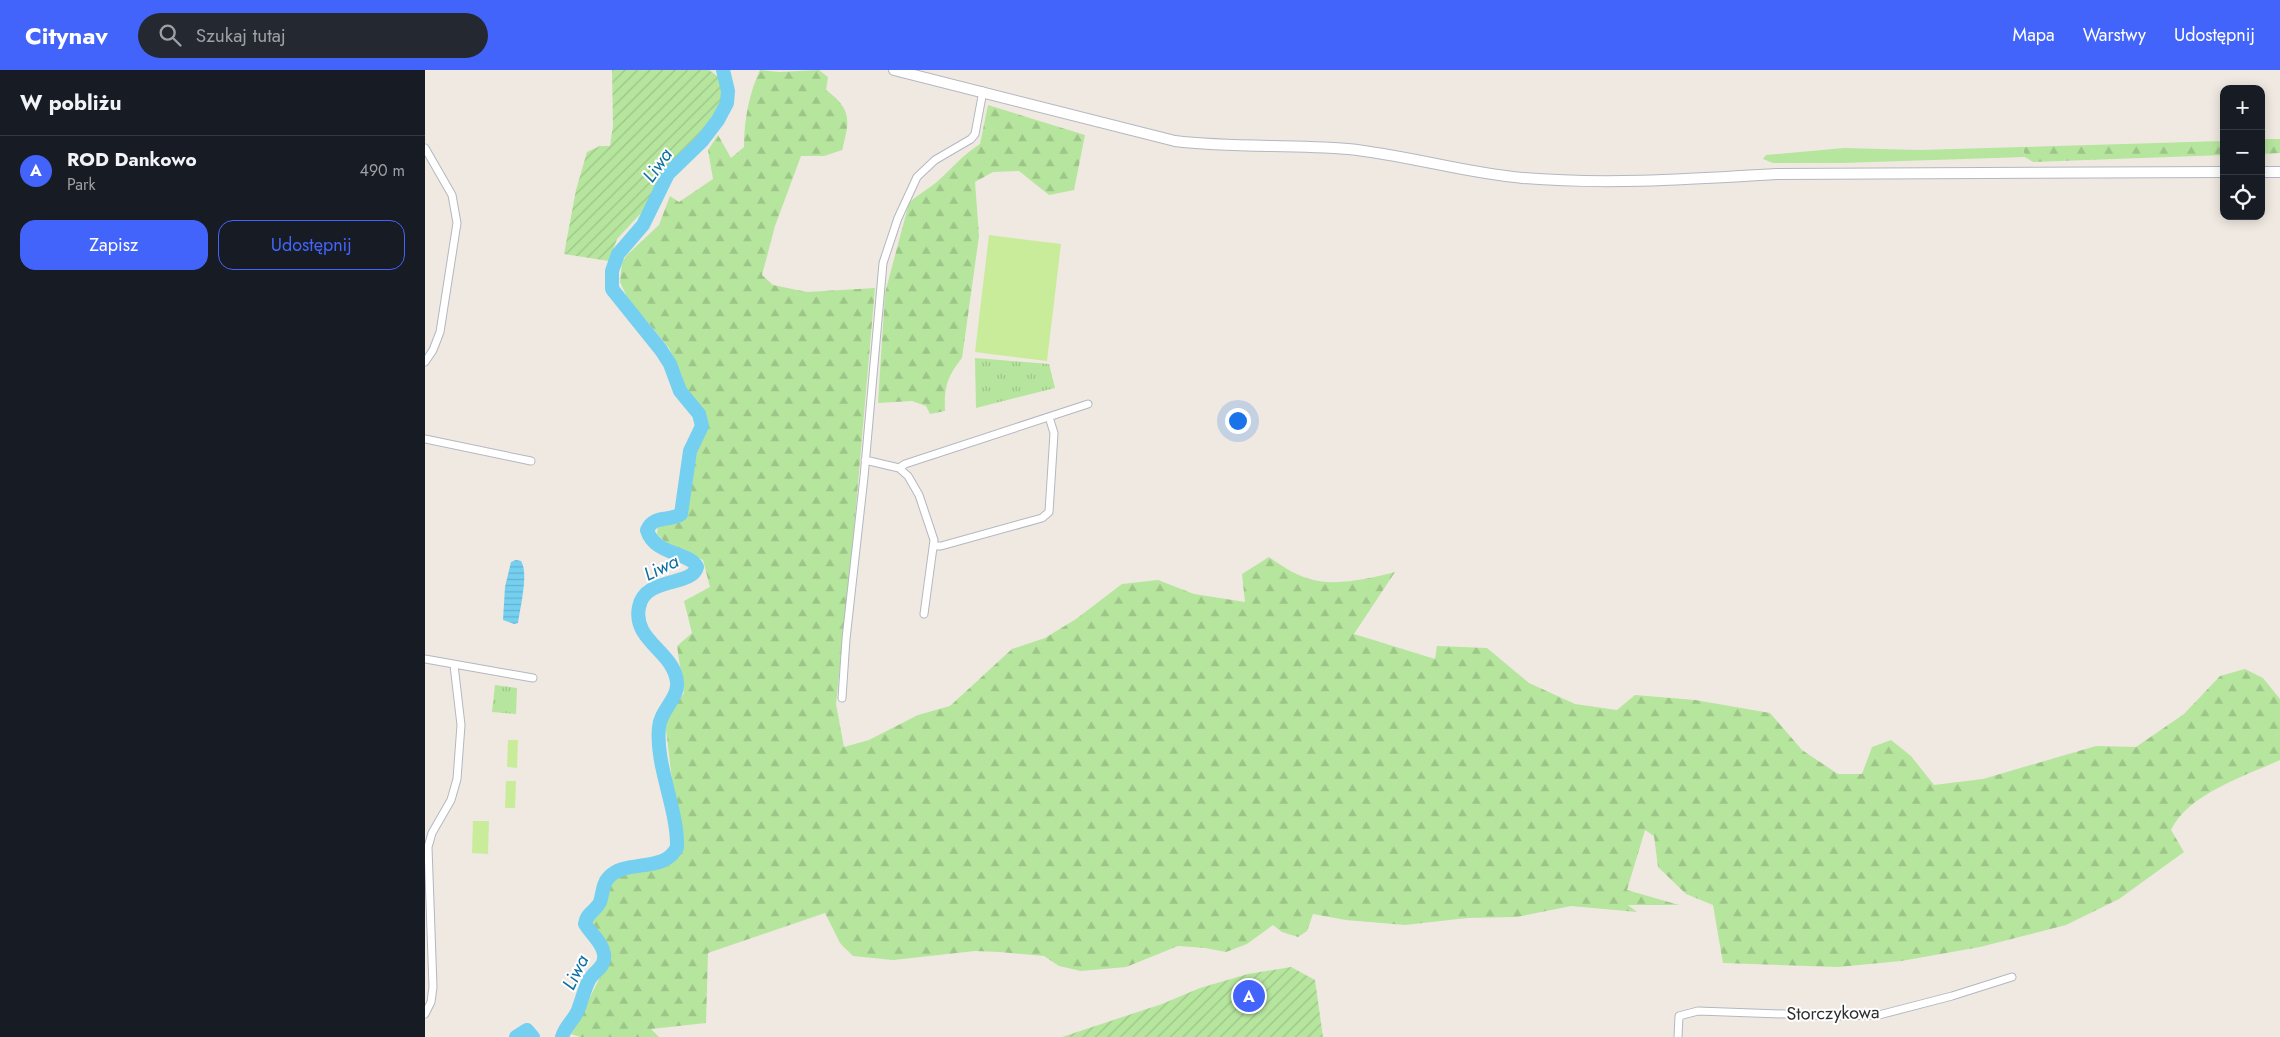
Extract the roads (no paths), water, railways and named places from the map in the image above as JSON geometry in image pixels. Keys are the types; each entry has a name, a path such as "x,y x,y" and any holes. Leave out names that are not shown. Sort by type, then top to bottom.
{"main road":[{"path":"894,70 983,91 1148,136 1175,141 1207,145 1363,151 1469,171 1523,178 1583,181 1785,174 2220,172"},
{"path":"2265,172 2280,172"}],"street":[{"path":"842,698 881,280 889,244 905,200 921,170 971,139 975,134 983,91"},
{"path":"425,148 452,195 457,223 440,332 433,350 425,362"},
{"path":"899,468 905,464 1088,404"},
{"path":"934,546 941,546 1041,518 1049,512 1054,433 1049,417"},
{"path":"425,438 531,461"},
{"path":"865,460 899,468 908,476 919,495 934,540 924,614"},
{"path":"425,659 533,678"},
{"path":"425,1014 431,1002 433,987 427,847 432,833 451,800 457,779 461,726 454,665"},
{"name":"Storczykowa","path":"1678,1037 1679,1016 1698,1011 1839,1016 1879,1015 1952,996 2012,977"}],"water":[{"path":"521,561 523,566 524,582 518,623 514,624 503,620 505,587 511,562"}],"waterway":[{"name":"Liwa","path":"562,1037 578,1010 589,980 603,962 604,954 601,946 585,924 587,917 600,902 607,880 616,872 625,868 664,860 672,855 677,847 674,818 663,772 659,742 660,721 675,694 677,682 669,662 642,629 639,619 639,607 643,597 650,590 687,577 697,567 687,558 664,549 657,544 647,530 650,525 658,520 672,518 681,514 690,451 702,426 699,414 680,391 670,364 661,350 612,289 612,271 618,254 643,225 668,174 702,141 718,120 727,103 728,91 723,70"},
{"name":"Liwa","path":"516,1037 527,1030 533,1037"}],"place":[{"name":"ROD Dankowo","path":"1249,996"}]}
